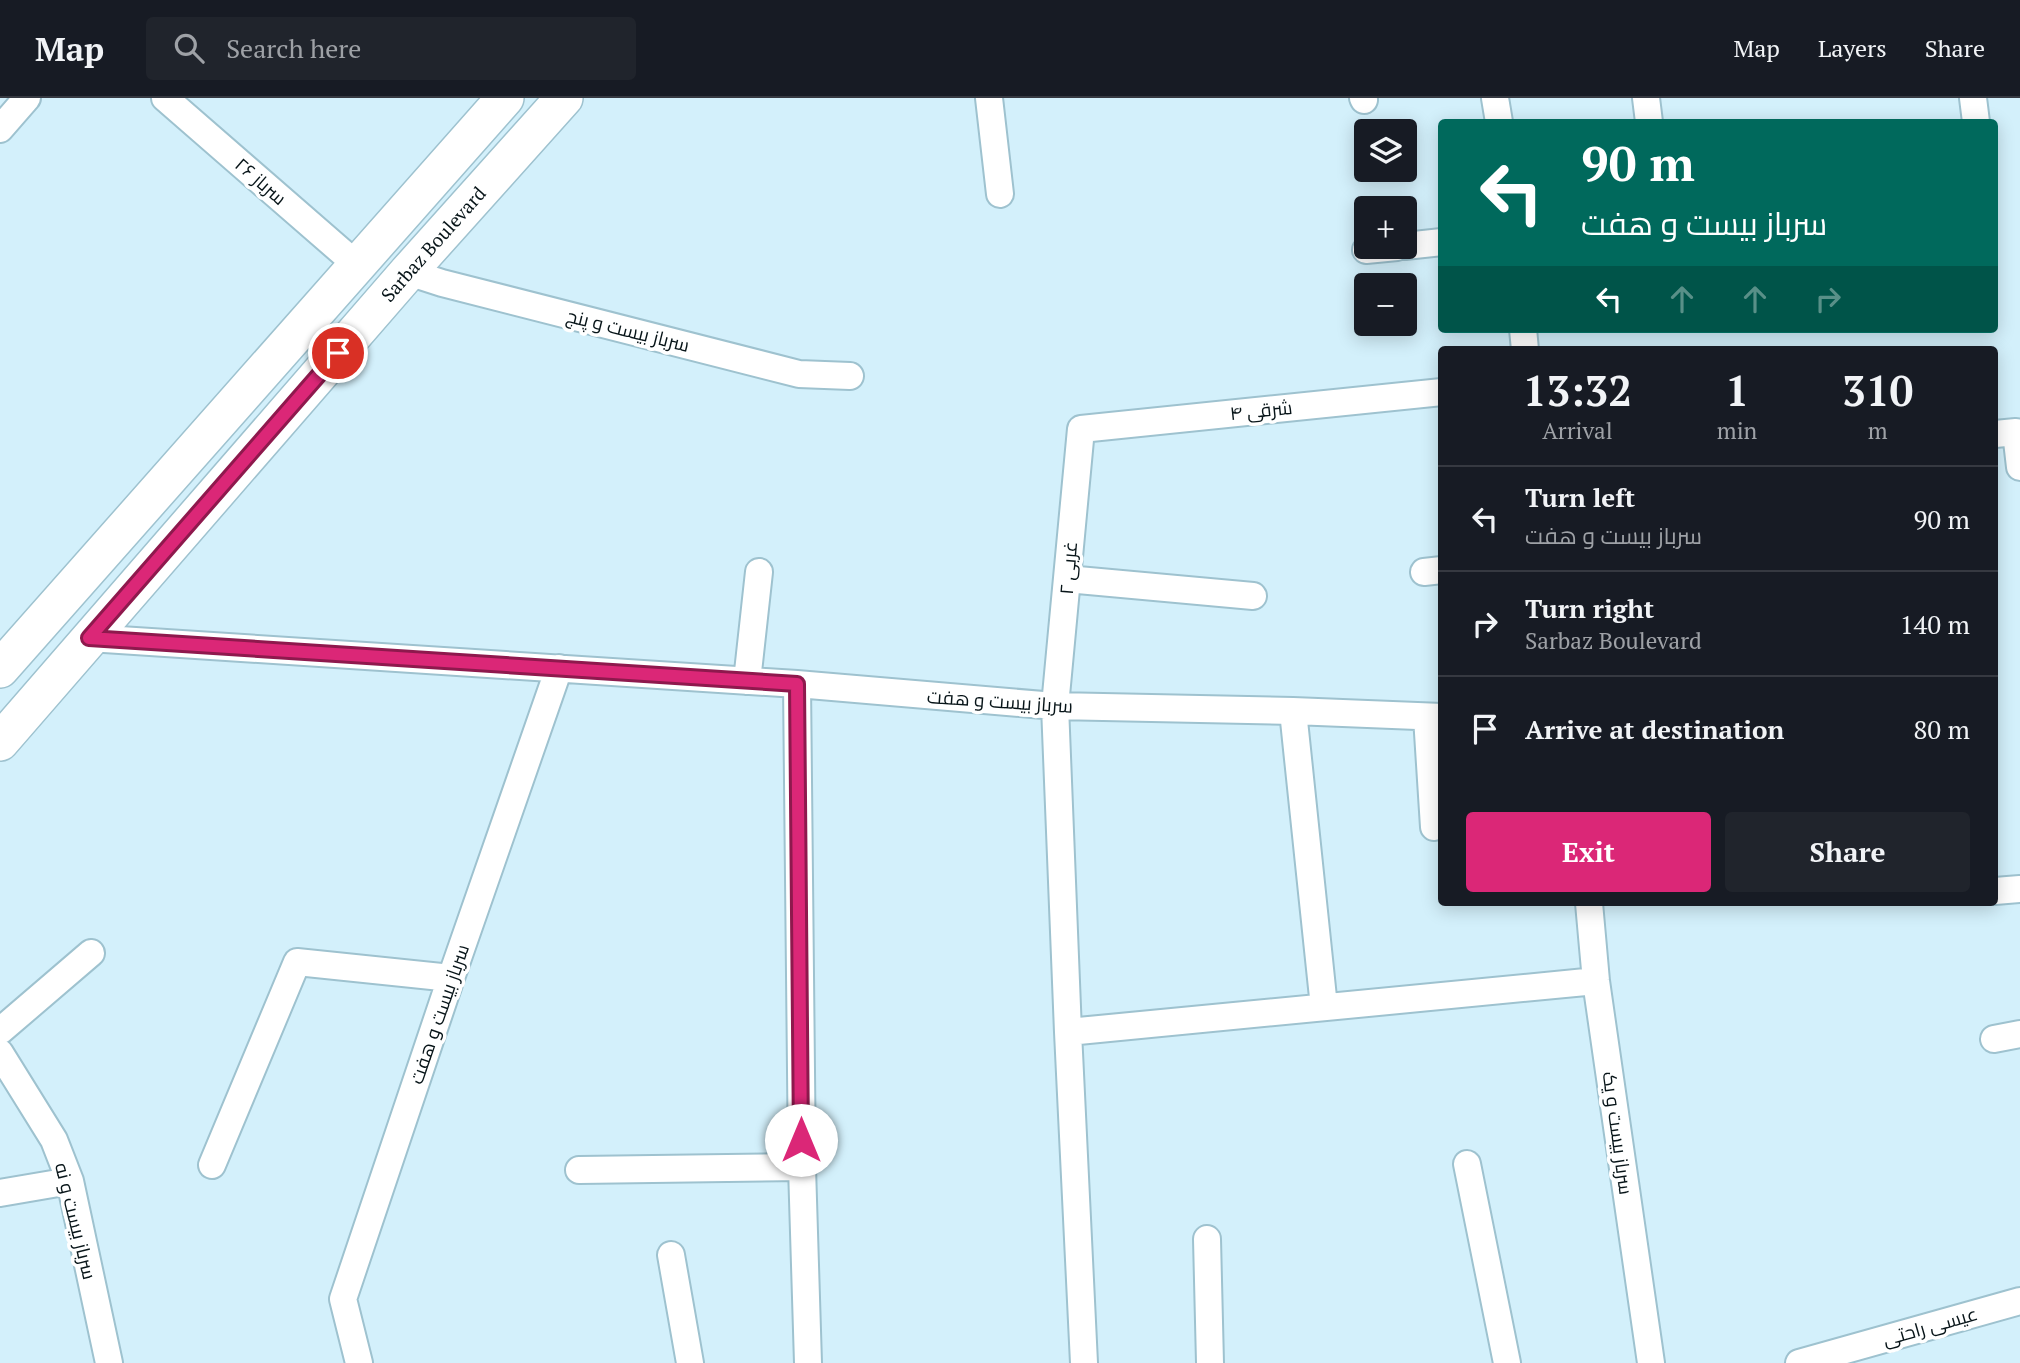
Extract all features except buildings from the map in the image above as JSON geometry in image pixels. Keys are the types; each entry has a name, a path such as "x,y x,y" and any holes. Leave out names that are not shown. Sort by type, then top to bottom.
{"main road":[{"path":"0,669 505,98"},
{"name":"Sarbaz Boulevard","path":"0,741 408,272 564,98"}],"street":[{"path":"0,129 27,98"},
{"name":"سرباز ۲۶","path":"165,98 358,265"},
{"path":"989,98 1000,194"},
{"path":"1495,98 1498,119"},
{"path":"1646,98 1649,119"},
{"path":"1973,98 1976,119"},
{"path":"1417,245 1438,242"},
{"name":"سرباز بیست و پنج","path":"408,272 799,374 850,376"},
{"name":"شرقی ۴","path":"1081,429 1438,392"},
{"name":"غربی ۲","path":"1081,429 1055,706 1084,1363"},
{"path":"2006,433 2020,467"},
{"path":"747,681 759,572"},
{"path":"1067,579 1253,596"},
{"name":"سرباز بیست و هفت","path":"89,638 797,684 1055,706 1434,717"},
{"name":"سرباز بیست و هفت","path":"359,1363 343,1299 559,668"},
{"path":"797,684 802,1167 808,1363"},
{"path":"1293,711 1324,1007"},
{"path":"1434,717 1434,827"},
{"path":"1998,891 2020,889"},
{"name":"سرباز بیست و یک","path":"1589,906 1597,981 1651,1363"},
{"path":"0,1031 91,953"},
{"path":"212,1165 296,961 451,978"},
{"path":"1068,1032 1597,981"},
{"path":"1994,1039 2020,1034"},
{"name":"سرباز بیست و نه","path":"0,1053 54,1140 70,1181 109,1363"},
{"path":"1467,1164 1507,1363"},
{"path":"579,1170 802,1167"},
{"path":"0,1193 70,1181"},
{"path":"1207,1239 1210,1363"},
{"path":"671,1255 690,1363"},
{"name":"عیسی راحتی","path":"1799,1363 2020,1301"}],"route":[{"path":"338,353 89,638 797,684 801,1140"}]}
